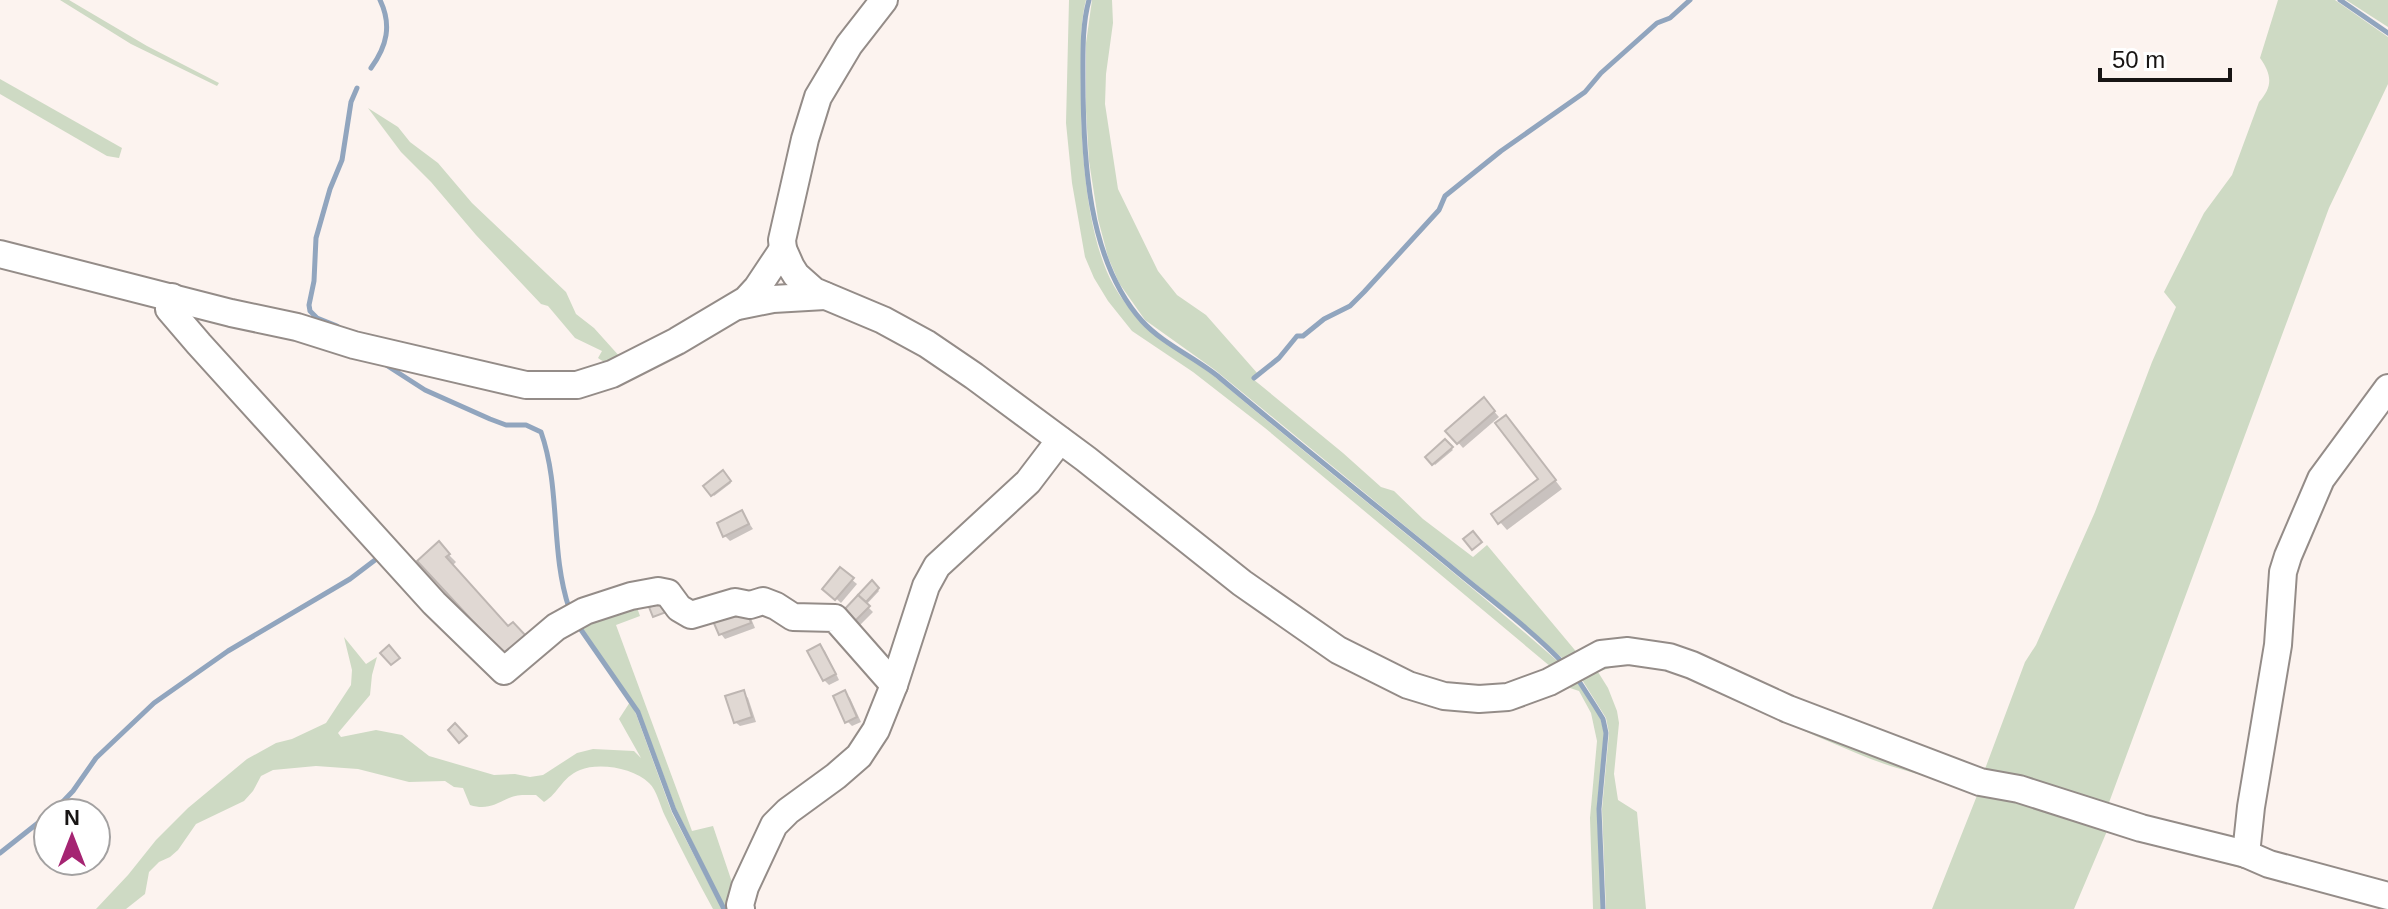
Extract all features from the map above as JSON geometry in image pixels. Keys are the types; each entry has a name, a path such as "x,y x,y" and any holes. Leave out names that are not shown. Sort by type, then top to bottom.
{"street":[{"path":"884,0 849,45 818,97 782,240 783,249 796,275 814,291 883,320 927,344 974,376 1242,583 1338,650 1408,685 1444,696 1479,699 1521,694 1601,654 1648,653 1669,657 1788,709 1980,782 2019,789 2141,828 2246,854 2269,864 2388,896"},
{"path":"0,254 297,327 411,359 526,385 557,387 577,385 612,374 677,341 746,300 783,249"},
{"path":"731,309 764,300 825,296"},
{"path":"172,297 169,309 199,344 434,603 504,671 556,627 585,611 658,591 668,593 679,608 691,615 735,602 750,605 763,601 793,617 835,618 894,685"},
{"path":"2246,854 2278,645 2283,572 2321,479 2388,388"},
{"path":"741,909 745,887 774,825 859,756 876,730 926,586 937,566 1028,482 1060,440"}],"green space":[{"path":"60,0 69,0 147,46 219,83 217,86 131,44"},
{"path":"1069,0 1086,0 1081,36 1081,97 1083,153 1090,211 1104,264 1125,303 1163,340 1221,382 1520,629 1562,665 1557,672 1265,428 1193,372 1132,331 1108,301 1085,257 1072,183 1066,123"},
{"path":"1092,0 1112,0 1113,23 1105,104 1118,189 1158,271 1177,295 1206,315 1258,374 1253,379 1381,487 1394,491 1423,519 1473,557 1487,545 1579,655 1568,663 1215,370 1145,320 1119,283 1098,219 1089,161 1086,111 1086,43"},
{"path":"2278,0 2335,0 2388,37 2388,84 2329,208 2107,808 1982,777 2025,662 2036,645 2095,512 2176,307 2164,292 2204,213 2232,175 2259,102 2269,86 2269,75 2260,58"},
{"path":"2346,0 2388,0 2388,27"},
{"path":"0,79 122,148 119,158 107,156 0,94"},
{"path":"368,108 398,127 410,142 438,163 472,203 566,292 576,314 594,328 621,358 604,362 598,358 602,351 575,338 401,152"},
{"path":"634,599 640,616 616,625 692,831 713,826 737,897 738,909 726,909 676,809 640,712 576,619"},
{"path":"344,637 366,664 377,657 370,695 338,733 341,737 376,730 402,735 429,756 494,775 543,775 577,753 593,749 634,751 641,758 619,719 630,702 672,813 722,909 713,909 652,786 626,770 597,767 580,770 568,777 544,802 536,795 522,795 481,807 470,805 463,788 445,781 409,782 358,769 316,766 273,770 261,776 244,801 196,824 178,850 149,872 145,894 126,909 96,909 188,808 247,759 276,743 326,723 351,685 352,670"},
{"path":"1646,658 1739,693 2388,903 2388,909 2107,831 2074,909 1932,909 1980,788 1886,765 1696,681 1652,667 1632,665 1598,672 1617,711 1619,723 1614,774 1618,800 1637,812 1646,909 1606,909 1602,809 1609,733 1606,718 1579,675 1593,665"},
{"path":"1574,678 1594,706 1604,733 1597,809 1601,909 1593,909 1590,818 1597,741 1591,713 1579,691 1570,688 1541,694"}],"building":[{"path":"1484,397 1495,411 1457,444 1445,431"},
{"path":"1506,415 1556,480 1498,524 1491,514 1538,479 1495,423"},
{"path":"1445,439 1453,447 1432,465 1425,457"},
{"path":"723,470 731,481 711,496 703,486"},
{"path":"742,510 749,524 723,537 717,523"},
{"path":"1473,531 1482,542 1472,550 1463,539"},
{"path":"439,541 450,554 446,557 508,626 513,622 527,637 506,657 417,561"},
{"path":"840,567 854,578 835,600 822,589"},
{"path":"872,580 879,588 866,602 858,595"},
{"path":"858,595 870,606 853,623 842,612"},
{"path":"665,601 669,611 653,617 649,607"},
{"path":"746,609 751,623 719,635 713,621"},
{"path":"820,644 836,674 823,681 807,651"},
{"path":"389,645 400,658 391,665 380,653"},
{"path":"744,690 752,717 734,723 725,696"},
{"path":"845,690 857,717 845,723 833,696"},
{"path":"455,723 467,736 459,743 448,730"}],"waterway":[{"path":"371,68 381,52 386,35 386,18 380,0"},
{"path":"1089,0 1083,49 1087,173 1099,238 1124,296 1150,329 1220,378 1509,614 1565,665"},
{"path":"1254,378 1279,358 1297,336 1303,336 1324,319 1350,306 1439,210 1445,196 1501,151 1585,92 1601,73 1657,23 1670,18 1690,0"},
{"path":"2340,0 2388,33"},
{"path":"337,326 317,318 309,305 314,281 316,238 342,160 351,102 357,88"},
{"path":"383,363 425,390 490,419 506,425 526,425 541,432 551,476 559,564 569,608"},
{"path":"67,797 96,758 154,703 228,651 350,579 379,557 377,554"},
{"path":"577,624 638,712 674,810 724,909"},
{"path":"1575,675 1603,719 1606,733 1599,809 1603,909"},
{"path":"0,853 32,828"}]}
